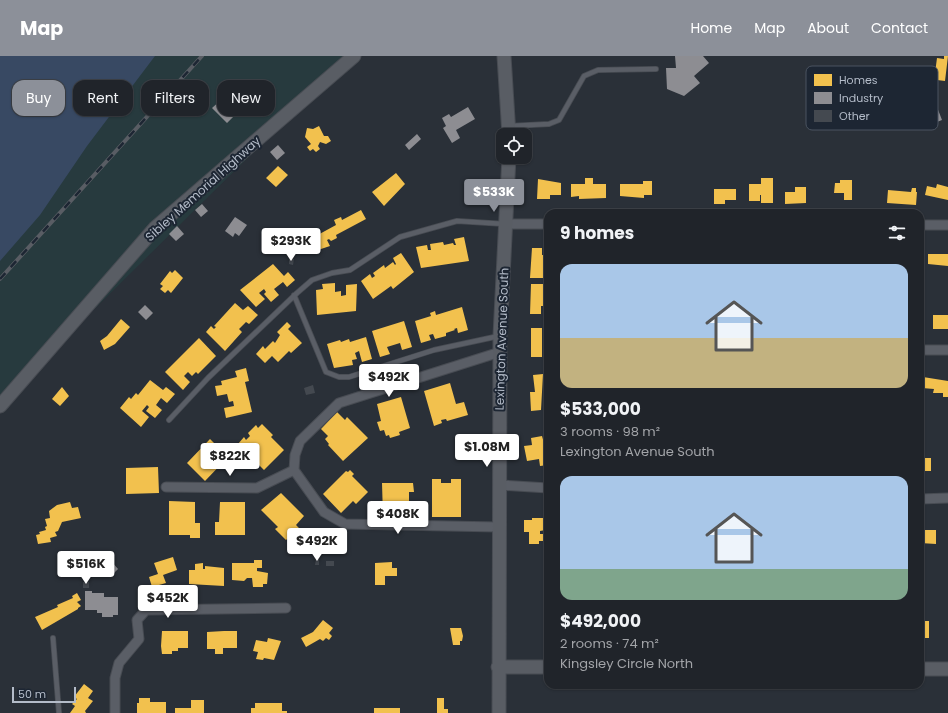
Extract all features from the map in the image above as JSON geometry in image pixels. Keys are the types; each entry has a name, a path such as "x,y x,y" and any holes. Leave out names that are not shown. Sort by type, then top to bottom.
{"street":[{"name":"Sibley Memorial Highway","path":"0,406 155,228 354,56"},
{"path":"504,56 509,128"},
{"name":"Lexington Avenue South","path":"499,713 500,336 507,224 509,164"},
{"path":"507,224 544,224"},
{"path":"924,225 948,225"},
{"path":"924,350 948,350"},
{"path":"499,527 345,524 324,512 294,470 295,455 300,441 339,403 500,352"},
{"path":"166,486 257,488 294,470"},
{"path":"500,485 544,488"},
{"path":"924,499 948,498"},
{"path":"115,713 115,678 119,663 139,639 137,620 146,610 286,608"},
{"path":"498,666 544,667"},
{"path":"924,669 948,669"}],"lane":[{"path":"522,128 549,124 560,120 584,76 598,70 656,69"},
{"path":"169,420 208,378 294,295 312,280 332,273 350,270 400,237 457,221 507,224"},
{"path":"294,295 326,372 339,377 349,377 434,350 500,336"},
{"path":"53,638 59,713"}],"green space":[{"path":"0,56 351,56 0,402"}],"water":[{"path":"0,56 155,56 133,85 133,80 73,80 73,116 110,116 87,146 40,215 0,261"}],"building: Homes":[{"path":"944,56 948,56 945,81 938,80 938,66 936,66 937,58 944,59"},
{"path":"319,126 324,136 328,136 331,141 326,144 320,142 318,146 320,149 316,152 313,149 310,151 307,147 311,144 305,137 307,128 313,129"},
{"path":"278,166 288,175 276,187 266,178"},
{"path":"396,173 405,184 384,206 372,192"},
{"path":"585,178 593,178 593,184 606,184 606,198 579,199 579,196 571,197 571,184 585,184"},
{"path":"761,178 773,178 773,203 761,203 761,195 760,201 749,201 749,184 761,184"},
{"path":"538,179 561,183 561,195 550,195 550,199 537,199"},
{"path":"840,180 852,180 852,200 844,200 844,193 834,193 835,183 840,183"},
{"path":"643,181 652,181 652,195 644,195 644,198 620,196 620,184 643,184"},
{"path":"937,184 948,187 948,200 925,195 927,186 936,188"},
{"path":"795,187 806,187 806,203 785,204 785,192 795,192"},
{"path":"912,188 916,188 917,192 916,205 887,203 888,190 911,192"},
{"path":"714,189 736,189 736,200 725,200 725,204 714,204"},
{"path":"361,210 366,219 336,235 337,238 331,241 329,239 327,240 330,246 318,250 317,247 319,245 314,237 336,225 334,220 341,217 342,220"},
{"path":"464,237 469,261 421,268 416,247 427,245 428,250 431,250 430,244 443,242 444,245 453,243 456,245 454,239"},
{"path":"532,248 542,248 542,255 544,255 544,278 530,278"},
{"path":"401,253 414,272 393,289 391,286 373,299 361,281 370,274 372,278 375,276 373,273 384,265 385,268 393,262 395,265 396,264 393,258"},
{"path":"928,254 948,254 948,266 928,264"},
{"path":"273,264 284,276 288,272 295,280 287,287 283,282 274,289 279,295 271,302 264,294 266,292 264,289 259,293 265,299 256,307 240,290"},
{"path":"175,270 183,278 171,293 168,290 165,293 160,289 163,286 160,284 170,271 172,273"},
{"path":"335,283 335,292 341,291 341,296 346,295 346,285 357,284 356,311 317,315 316,290 323,289 322,284"},
{"path":"531,284 544,284 544,306 541,306 541,314 530,314"},
{"path":"235,303 243,310 248,306 258,315 249,324 246,322 239,329 242,332 225,351 206,332 211,326 214,329 216,327 214,326"},
{"path":"462,307 468,330 458,333 457,328 446,333 446,336 435,339 433,334 429,335 431,340 421,343 415,321 431,316 430,313 435,311 436,315"},
{"path":"933,315 948,315 948,329 933,329"},
{"path":"121,319 130,327 115,344 104,350 100,341 107,336"},
{"path":"404,321 412,347 402,350 400,343 387,347 390,354 380,357 372,331"},
{"path":"287,322 291,326 288,329 302,343 291,353 289,351 278,362 272,356 265,363 256,354 263,346 265,349 273,341 275,343 280,335 277,332"},
{"path":"531,328 542,328 542,357 531,357"},
{"path":"366,337 372,359 362,362 359,351 355,353 357,359 352,360 353,365 334,368 327,344 349,339 350,342"},
{"path":"199,338 216,356 198,374 196,372 192,376 188,372 184,376 190,382 183,390 165,372"},
{"path":"246,368 249,381 245,382 252,412 226,418 224,408 234,406 233,401 229,402 227,394 217,396 215,386 222,385 221,381 237,377 235,371"},
{"path":"543,374 541,410 531,411 530,392 535,392 533,375"},
{"path":"924,377 948,381 948,397 943,397 943,393 933,393 934,389 924,388"},
{"path":"150,380 163,390 166,387 175,394 167,403 161,398 156,405 162,410 155,418 146,411 149,407 147,405 142,411 149,417 141,427 120,408 129,397 131,399 136,393 138,395"},
{"path":"450,383 456,404 464,402 468,415 447,421 446,419 441,420 442,423 434,426 424,391"},
{"path":"62,387 69,396 60,406 52,399"},
{"path":"401,397 410,428 399,432 400,435 390,438 389,435 386,436 384,430 380,431 377,422 381,421 377,404"},
{"path":"337,412 345,420 347,417 368,438 343,461 328,445 329,444 325,439 328,436 321,429"},
{"path":"262,424 273,435 271,437 284,450 264,470 238,444 244,437 246,440 250,436 248,433 256,425 258,428"},
{"path":"542,436 544,443 544,466 540,466 539,459 527,461 524,446 532,445 531,438"},
{"path":"210,439 228,457 205,481 187,463"},
{"path":"924,458 931,458 931,471 924,471"},
{"path":"158,467 159,493 126,494 126,468"},
{"path":"350,470 354,474 352,476 368,492 356,504 353,501 341,513 323,494 346,471 348,472"},
{"path":"432,479 441,479 441,483 451,483 451,479 461,479 461,517 432,517"},
{"path":"382,483 413,483 414,492 409,492 409,516 383,516"},
{"path":"281,493 304,516 296,525 299,528 286,540 275,529 278,527 261,510"},
{"path":"169,501 195,502 195,523 200,523 200,538 190,538 190,535 169,535"},
{"path":"70,502 72,508 78,507 81,518 62,522 58,531 55,532 57,536 50,538 51,542 38,544 36,535 40,534 39,532 46,530 45,527 47,526 45,519 50,518 49,511 57,505"},
{"path":"220,502 245,502 245,535 215,535 215,522 219,522"},
{"path":"532,518 544,518 544,530 540,531 540,534 544,534 544,541 539,541 539,544 529,544 529,532 524,532 524,520 532,520"},
{"path":"924,530 936,530 936,544 924,543"},
{"path":"173,557 177,570 163,575 166,583 152,587 149,577 158,574 154,563"},
{"path":"254,560 262,560 262,568 257,568 257,571 268,573 267,584 263,584 263,587 253,587 252,578 247,578 244,581 232,580 232,563 254,563"},
{"path":"392,562 392,568 397,568 397,576 385,576 385,585 375,585 375,563"},
{"path":"203,563 203,569 205,569 205,566 224,568 224,586 189,584 189,570 195,570 195,564"},
{"path":"77,593 81,600 77,602 81,606 42,630 35,617 58,607 57,605 73,598 72,596"},
{"path":"323,620 333,628 329,633 332,636 329,640 326,638 323,641 320,639 306,647 301,638 313,632"},
{"path":"924,621 929,621 929,638 924,638"},
{"path":"450,628 461,628 463,636 462,641 460,641 460,645 453,645"},
{"path":"162,631 188,631 188,648 178,648 178,651 172,651 172,654 162,654"},
{"path":"237,631 237,648 223,648 223,654 215,654 215,649 207,649 207,632"},
{"path":"268,638 281,641 274,660 264,658 263,660 256,659 258,652 253,651 256,640 267,642"},
{"path":"84,684 93,691 88,698 93,701 85,711 86,713 70,713 75,706 72,704 77,699 74,697"},
{"path":"139,698 150,698 150,702 166,702 166,713 137,713 137,703 139,703"},
{"path":"437,698 444,698 444,709 448,709 448,713 437,713"},
{"path":"191,700 204,700 204,713 175,713 175,708 191,708"},
{"path":"255,703 282,703 282,711 287,711 287,713 251,713 251,708 255,708"},
{"path":"374,708 400,708 400,713 374,713"}],"building: Industry":[{"path":"675,56 703,56 709,63 694,76 700,83 684,96 667,89 666,68 676,68"},
{"path":"217,104 217,113 212,108"},
{"path":"468,107 475,119 456,130 460,138 452,143 443,128 446,126 442,118 449,114 451,117"},
{"path":"938,110 942,120 938,122"},
{"path":"220,116 234,116 227,123"},
{"path":"417,134 421,139 409,150 405,145"},
{"path":"278,145 285,153 277,160 270,152"},
{"path":"202,204 208,211 201,217 195,210"},
{"path":"235,217 247,225 239,236 235,233 233,237 225,231"},
{"path":"177,226 184,234 176,241 169,234"},
{"path":"145,305 153,313 146,320 138,312"},
{"path":"100,562 112,562 118,569 112,575 108,570 100,571"},
{"path":"85,591 92,591 92,593 104,593 104,597 118,597 118,615 113,615 113,617 102,617 102,613 97,613 97,610 85,610"}],"building: Other":[{"path":"289,259 294,259 293,265 289,264"},
{"path":"313,385 315,393 306,395 304,388"},
{"path":"321,544 329,544 328,549 321,549"},
{"path":"316,559 319,559 319,565 315,565"},
{"path":"326,561 334,561 334,566 326,566"},
{"path":"83,582 89,582 89,588 83,588"}],"railway":[{"path":"0,279 202,56"}]}
